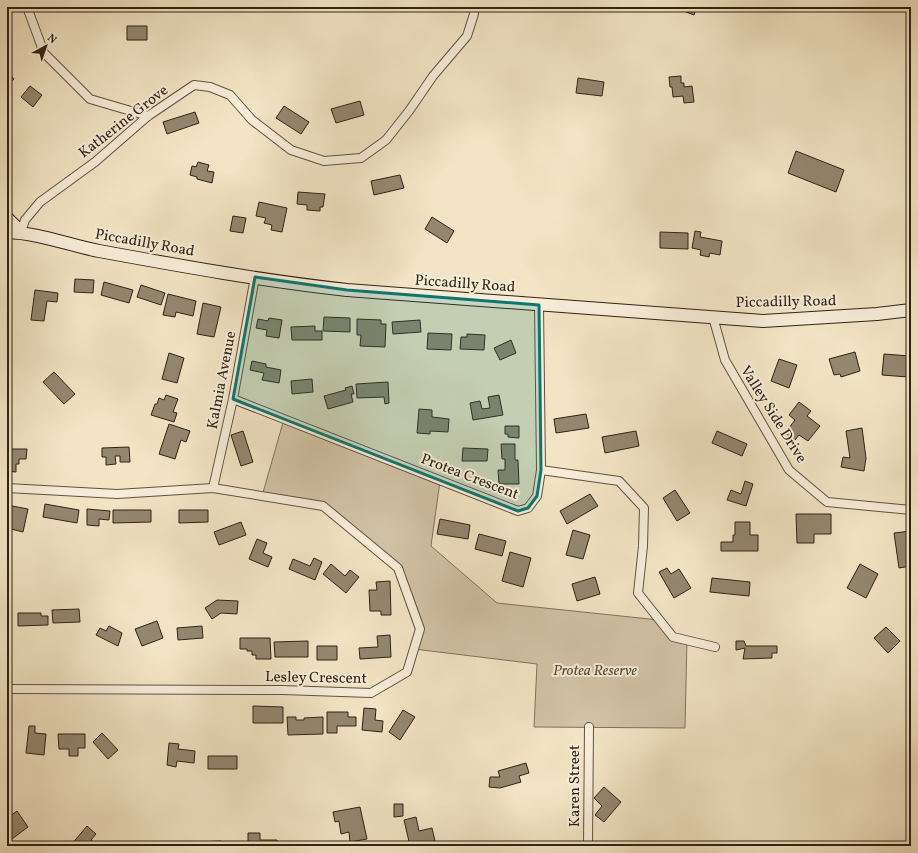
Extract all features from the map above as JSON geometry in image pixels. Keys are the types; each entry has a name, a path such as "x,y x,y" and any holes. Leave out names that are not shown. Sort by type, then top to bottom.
{"main road":[{"path":"7,218 20,232"},
{"name":"Piccadilly Road","path":"7,232 20,232 97,250 295,284 347,290 763,321 878,314 911,310"}],"street":[{"path":"27,7 44,53 90,99 148,116"},
{"name":"Katherine Grove","path":"20,232 25,220 40,202 95,162 148,116 194,85 210,87 230,94 252,120 291,150 324,161 361,158 386,140 409,111 433,76 467,36 474,14 473,7"},
{"name":"Kalmia Avenue","path":"213,488 233,399 255,277"},
{"name":"Protea Crescent","path":"233,399 518,511 528,508 537,496 541,470 539,304"},
{"name":"Valley Side Drive","path":"713,318 725,360 789,470 827,502 911,510"},
{"path":"541,470 619,482 644,508 643,546 638,593 673,637 715,647"},
{"name":"Lesley Crescent","path":"7,488 117,494 213,488 323,506 398,568 420,629 407,672 371,694 282,690 7,689"},
{"name":"Karen Street","path":"588,727 588,846"}],"highlighted area":[{"path":"255,277 347,290 539,305 541,470 537,496 528,508 518,511 233,399"}],"green space":[{"name":"Protea Reserve","path":"284,419 440,481 431,546 497,603 659,620 673,637 687,640 685,728 534,727 537,664 414,649 420,629 398,568 323,506 262,496"}],"building":[{"path":"673,7 697,7 694,15"},
{"path":"127,26 147,26 147,40 127,40"},
{"path":"7,71 14,79 7,85"},
{"path":"681,76 681,83 684,83 684,87 692,86 694,102 684,103 683,96 673,97 669,77"},
{"path":"578,78 604,82 602,96 576,93"},
{"path":"30,86 42,95 33,107 21,97"},
{"path":"360,101 364,115 336,123 331,109"},
{"path":"284,106 309,122 301,134 276,118"},
{"path":"195,112 199,123 167,134 163,122"},
{"path":"796,151 844,170 836,192 788,173"},
{"path":"198,162 209,165 207,171 214,172 212,183 197,179 197,177 190,175 192,166 196,167"},
{"path":"400,175 404,188 374,195 371,181"},
{"path":"298,192 325,194 323,207 320,207 320,211 307,210 307,205 297,204"},
{"path":"259,202 287,208 282,232 271,230 272,225 264,223 266,218 256,216"},
{"path":"233,216 246,218 243,233 230,231"},
{"path":"432,217 454,231 447,243 425,229"},
{"path":"695,231 701,232 700,237 722,241 720,255 710,253 709,257 700,255 701,250 692,248"},
{"path":"660,232 688,233 688,249 660,248"},
{"path":"75,279 94,280 93,293 74,292"},
{"path":"104,282 133,290 129,303 101,295"},
{"path":"141,285 165,293 161,305 137,297"},
{"path":"35,290 58,293 57,302 47,301 44,321 31,320"},
{"path":"168,294 196,301 193,316 176,312 175,317 163,315"},
{"path":"203,303 221,307 214,337 197,334"},
{"path":"324,317 350,318 350,332 323,331"},
{"path":"269,318 282,320 279,338 266,336 267,330 256,328 258,319 268,321"},
{"path":"357,319 381,320 381,324 386,324 385,347 360,346 361,335 357,335"},
{"path":"420,320 421,332 393,334 392,322"},
{"path":"315,326 315,331 322,331 322,340 292,340 291,327"},
{"path":"428,333 452,334 451,350 427,349"},
{"path":"467,334 485,335 484,350 460,349 461,337 467,337"},
{"path":"511,340 516,353 500,360 494,348"},
{"path":"855,352 860,371 841,377 840,374 834,375 829,359"},
{"path":"169,353 184,358 177,383 162,379"},
{"path":"884,354 910,356 908,377 882,375"},
{"path":"779,359 797,365 789,388 771,381"},
{"path":"252,361 266,364 266,367 281,370 279,383 262,380 264,373 250,370"},
{"path":"54,372 75,394 64,404 43,382"},
{"path":"312,379 313,392 292,394 291,381"},
{"path":"388,382 389,403 385,404 384,397 357,398 356,384"},
{"path":"352,386 354,394 351,394 353,402 328,409 324,396 346,390 345,388"},
{"path":"166,395 178,399 173,412 177,413 174,422 151,415 159,398 164,400"},
{"path":"499,395 503,415 473,420 470,403 480,401 482,409 490,408 488,397"},
{"path":"799,402 811,411 807,416 820,426 808,441 799,435 795,440 785,433 795,420 789,415"},
{"path":"419,409 432,410 432,417 449,419 448,432 430,431 430,434 417,433"},
{"path":"586,414 589,428 556,433 554,419"},
{"path":"169,424 190,431 186,442 181,440 175,459 159,454"},
{"path":"505,426 519,426 519,438 508,437 508,434 505,434"},
{"path":"862,428 866,458 864,471 841,467 843,457 850,458 846,431"},
{"path":"243,431 253,462 241,466 231,435"},
{"path":"636,431 639,446 605,453 602,437"},
{"path":"717,431 747,444 742,456 712,443"},
{"path":"501,444 515,444 515,460 518,460 519,484 499,484 498,470 505,470 505,459 502,459"},
{"path":"909,446 911,446 911,456 907,455"},
{"path":"129,447 130,462 120,462 120,456 115,456 116,464 106,465 106,457 102,457 102,448"},
{"path":"463,448 488,449 487,461 462,461"},
{"path":"7,449 27,449 26,459 19,459 19,464 16,464 16,472 7,471"},
{"path":"745,481 753,484 746,506 727,500 731,490 741,494"},
{"path":"675,490 690,513 677,521 663,498"},
{"path":"590,494 598,506 567,524 560,511"},
{"path":"45,504 79,510 77,523 43,517"},
{"path":"7,505 28,509 23,532 7,528"},
{"path":"87,509 110,511 109,520 99,519 99,526 87,525"},
{"path":"113,510 151,510 151,522 113,523"},
{"path":"179,510 208,510 208,522 179,523"},
{"path":"796,514 831,514 831,534 814,534 814,543 797,543"},
{"path":"440,519 470,525 468,539 437,534"},
{"path":"241,522 246,535 219,545 214,532"},
{"path":"735,522 750,522 750,535 758,535 758,551 721,551 721,542 733,542 733,535 735,535"},
{"path":"573,530 590,535 583,559 566,555"},
{"path":"911,531 911,566 899,568 894,533"},
{"path":"479,534 506,541 502,556 475,549"},
{"path":"257,539 267,543 263,553 272,557 268,567 249,559"},
{"path":"510,552 531,558 523,587 502,581"},
{"path":"314,558 322,562 315,580 289,569 293,559 310,566"},
{"path":"331,564 345,576 350,570 359,577 346,593 323,574"},
{"path":"860,564 878,574 866,598 847,588"},
{"path":"667,568 671,574 679,569 691,588 674,598 659,572"},
{"path":"595,577 600,594 577,601 572,584"},
{"path":"712,578 750,582 749,596 710,592"},
{"path":"390,581 391,615 381,615 381,611 370,611 369,590 377,590 376,582"},
{"path":"217,600 238,601 237,614 221,613 212,619 205,608"},
{"path":"79,609 80,622 53,623 52,610"},
{"path":"18,613 41,613 41,616 48,616 48,625 18,626"},
{"path":"157,621 163,638 142,646 135,629"},
{"path":"109,626 122,633 118,646 96,635 100,628 106,631"},
{"path":"202,626 203,638 178,640 177,628"},
{"path":"886,627 900,641 888,653 874,638"},
{"path":"390,635 391,657 360,659 359,648 378,647 377,636"},
{"path":"240,638 270,638 271,659 256,659 256,655 252,655 252,651 240,649"},
{"path":"308,641 308,657 275,657 274,642"},
{"path":"736,641 744,641 746,646 777,646 777,653 772,653 772,658 743,659 745,648 736,650"},
{"path":"317,646 337,646 337,660 317,660"},
{"path":"253,706 283,707 283,723 253,723"},
{"path":"364,708 376,709 375,720 383,721 382,732 362,730"},
{"path":"403,710 415,717 400,740 389,732"},
{"path":"327,712 348,712 348,717 356,717 356,726 337,726 337,733 327,733"},
{"path":"287,717 296,717 296,720 304,720 304,718 323,717 323,734 288,735"},
{"path":"29,726 35,726 35,733 46,734 44,755 26,753"},
{"path":"102,733 118,750 108,759 93,742"},
{"path":"58,734 85,734 85,748 78,748 78,756 69,756 69,749 59,749"},
{"path":"169,743 179,744 178,749 195,751 194,763 177,761 176,767 167,765"},
{"path":"208,756 237,756 237,769 208,769"},
{"path":"526,763 529,773 519,776 521,782 500,788 489,787 490,777 500,777 498,771"},
{"path":"604,787 621,802 604,822 595,815 602,806 594,798"},
{"path":"394,804 403,804 403,816 394,817"},
{"path":"360,807 367,839 350,842 349,832 341,834 339,821 335,822 333,812"},
{"path":"17,811 28,827 12,839 7,833 7,818"},
{"path":"416,817 419,831 432,828 435,841 410,846 404,820"},
{"path":"87,826 96,834 91,840 98,846 70,846"},
{"path":"248,833 260,833 260,840 277,840 277,846 248,846"},
{"path":"221,841 221,846 174,846 174,843"},
{"path":"533,844 555,844 555,846 532,846"}]}
